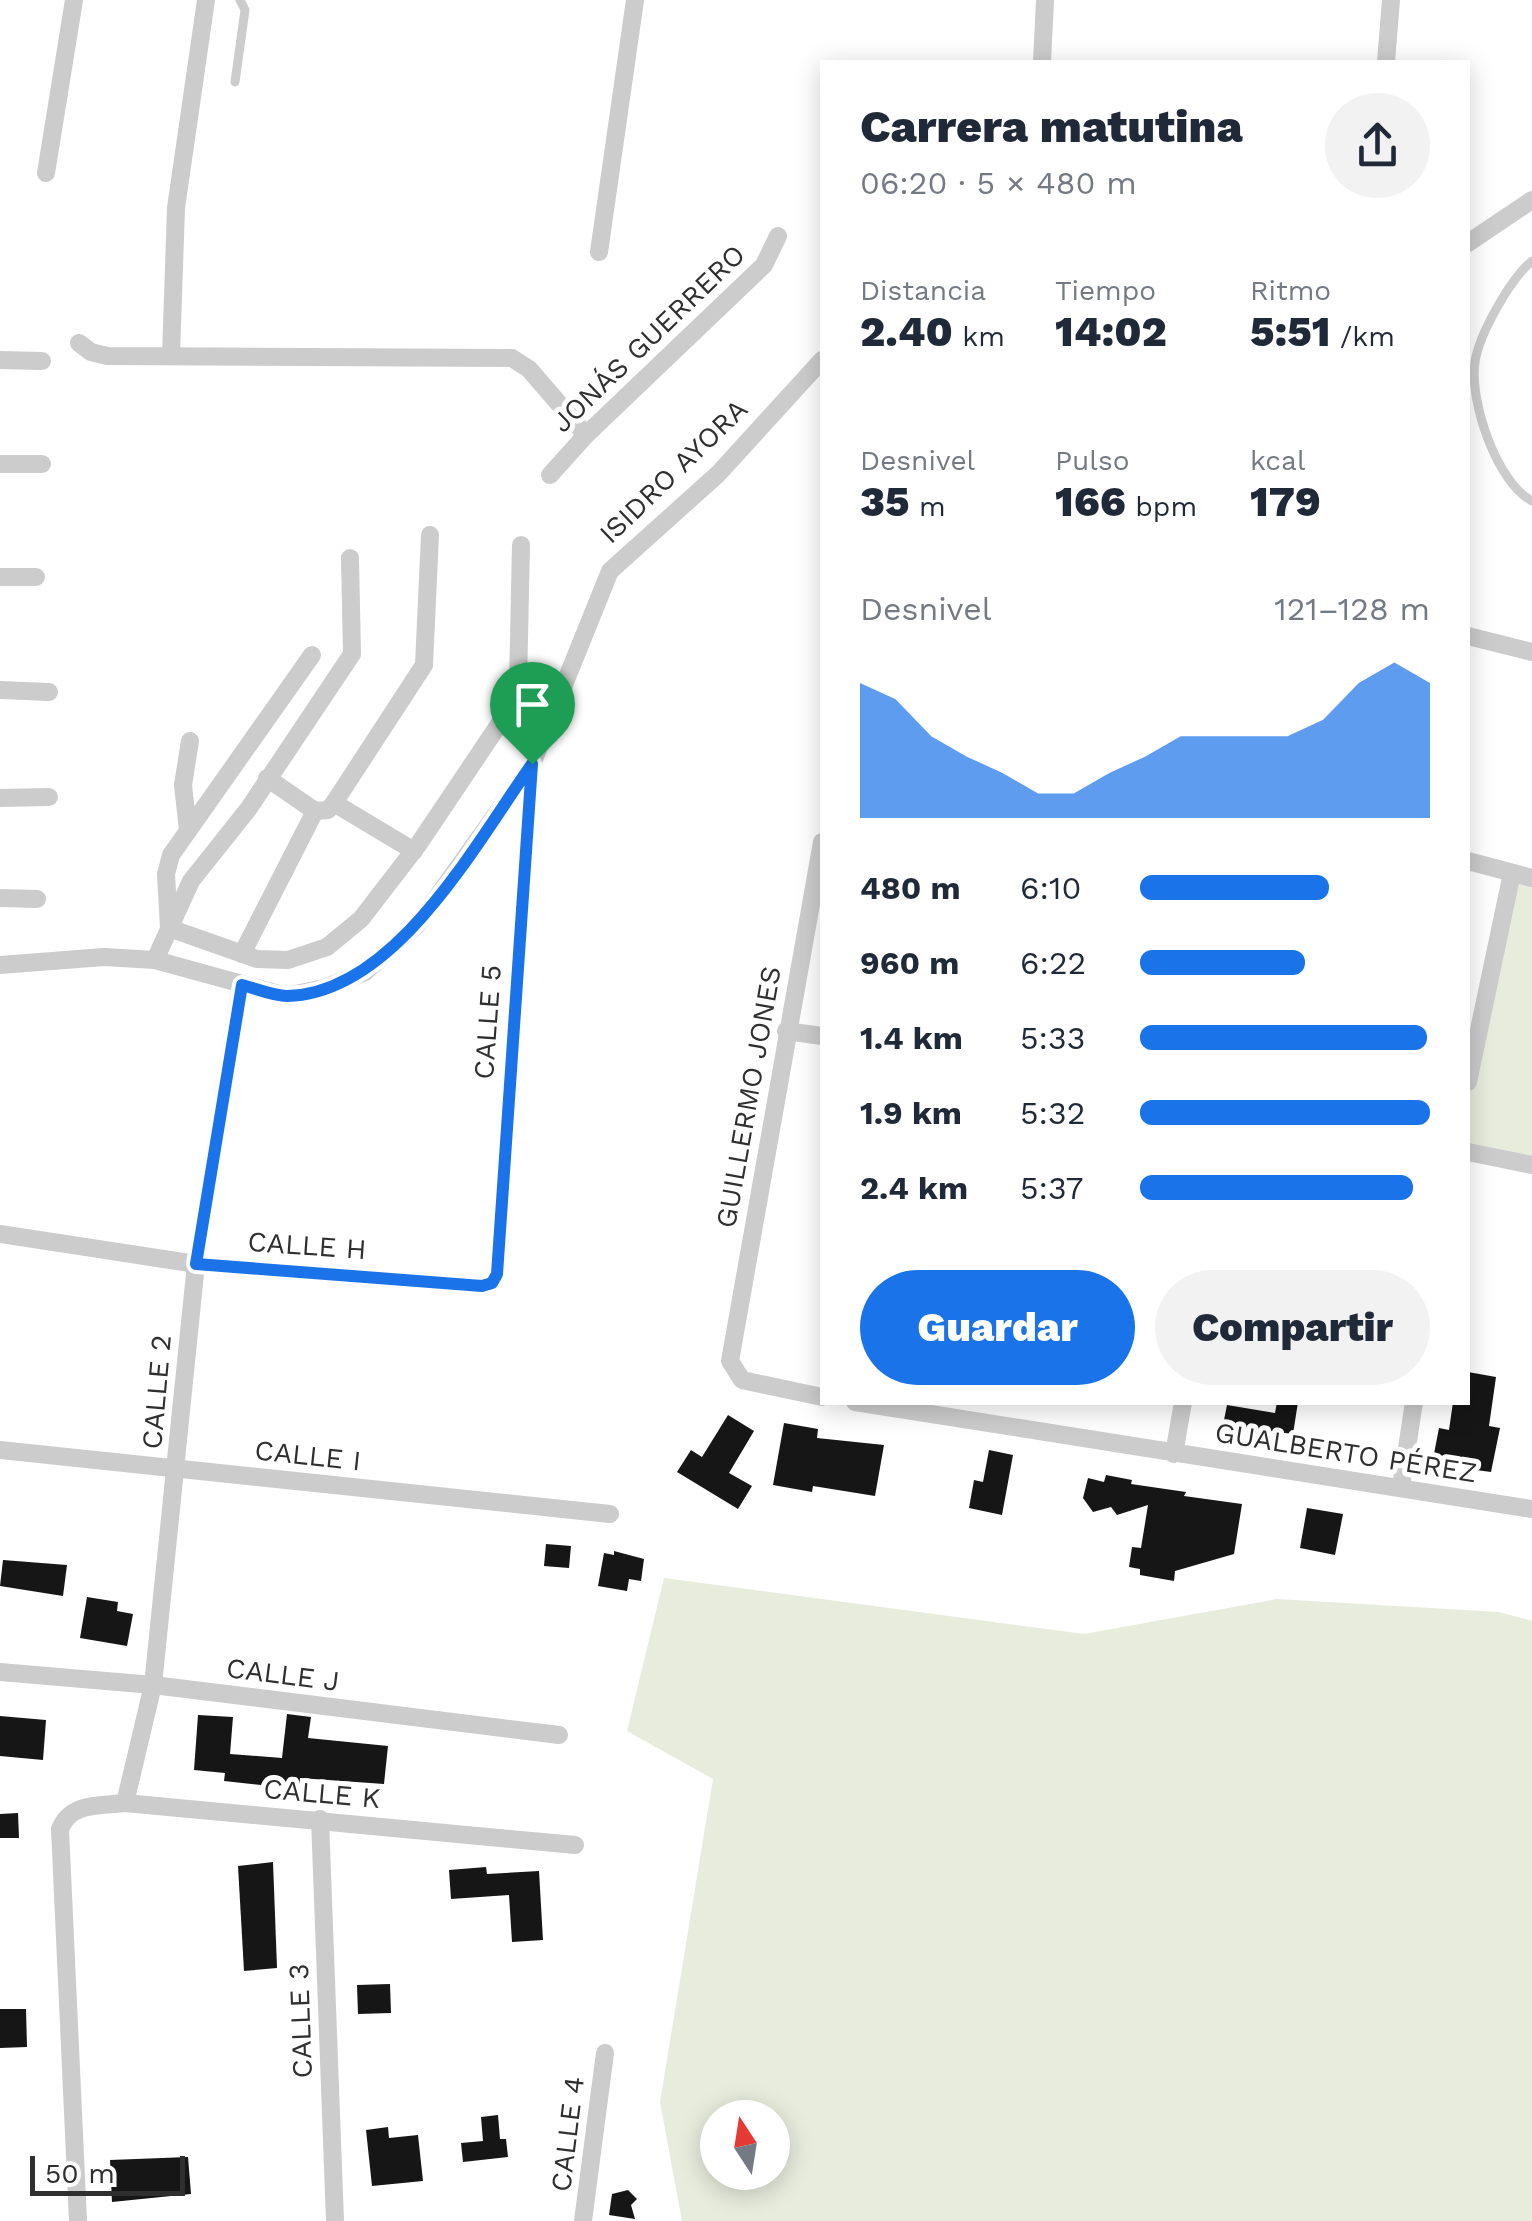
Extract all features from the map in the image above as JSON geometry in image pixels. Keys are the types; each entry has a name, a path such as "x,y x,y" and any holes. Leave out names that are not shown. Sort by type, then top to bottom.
{"street":[{"path":"46,173 74,0"},
{"path":"171,355 176,208 206,0"},
{"path":"600,252 635,0"},
{"path":"1042,60 1046,0"},
{"path":"1386,60 1391,0"},
{"path":"1470,242 1532,200"},
{"name":"JONÁS GUERRERO","path":"550,475 586,435 764,266 778,236"},
{"path":"79,342 91,352 107,356 512,358 529,369 586,435"},
{"path":"0,360 42,361"},
{"name":"ISIDRO AYORA","path":"0,966 104,957 155,960 286,996 324,988 364,972 417,925 532,764 610,571 718,474 820,362"},
{"path":"0,464 42,464"},
{"path":"267,778 315,811 328,810 334,804 424,664 430,535"},
{"path":"169,928 242,954 288,960 326,947 361,918 414,851 515,696 521,545"},
{"path":"155,960 192,881 248,808 352,654 350,558"},
{"path":"0,577 36,577"},
{"path":"1470,636 1532,652"},
{"path":"169,928 168,863 312,654"},
{"path":"0,690 49,692"},
{"path":"188,830 184,785 190,741"},
{"name":"CALLE 5","path":"492,1283 497,1274 532,764"},
{"path":"0,798 49,798"},
{"path":"334,804 414,851"},
{"path":"242,954 315,811"},
{"name":"GUILLERMO JONES","path":"820,852 730,1361 742,1380 820,1397"},
{"path":"1470,862 1532,878"},
{"path":"1470,1072 1512,873"},
{"path":"0,898 37,898"},
{"name":"CALLE 2","path":"125,1804 153,1686 196,1264 242,985"},
{"path":"786,1031 820,1036"},
{"path":"1470,1152 1532,1165"},
{"name":"CALLE H","path":"0,1234 196,1264 482,1286 492,1283"},
{"name":"GUALBERTO PÉREZ","path":"888,1405 944,1410 1174,1454 1532,1509"},
{"path":"1174,1454 1183,1405"},
{"path":"1401,1487 1414,1405"},
{"name":"CALLE I","path":"0,1450 610,1514"},
{"name":"CALLE J","path":"0,1672 153,1686 559,1735"},
{"name":"CALLE K","path":"78,2221 60,1829 66,1815 80,1807 125,1804 575,1845"},
{"name":"CALLE 3","path":"320,1819 336,2221"},
{"name":"CALLE 4","path":"583,2221 605,2054"}],"lane":[{"path":"235,82 245,10 240,0"},
{"path":"1532,261 1511,286 1484,334 1475,362 1476,393 1493,453 1508,482 1532,501"}],"shaded area":[{"path":"1512,873 1532,878 1532,1162 1470,1152 1470,1072"},
{"path":"664,1578 1084,1634 1277,1599 1499,1612 1532,1621 1532,2221 682,2221 660,2102 713,1779 627,1731"}],"building":[{"path":"1470,1372 1496,1377 1489,1426 1500,1428 1491,1472 1432,1464 1439,1428 1449,1430 1453,1405 1470,1405"},
{"path":"1227,1405 1275,1413 1276,1405 1298,1405 1293,1434 1223,1425"},
{"path":"728,1415 754,1431 729,1473 752,1486 738,1509 677,1472 691,1450 702,1457"},
{"path":"784,1423 818,1429 817,1438 884,1445 875,1496 813,1486 812,1492 773,1485"},
{"path":"989,1450 1013,1455 1002,1515 969,1508 974,1480 983,1482"},
{"path":"1106,1475 1132,1480 1131,1484 1186,1492 1184,1496 1242,1504 1234,1554 1175,1571 1174,1581 1140,1575 1140,1569 1129,1567 1132,1547 1141,1548 1148,1505 1117,1515 1111,1507 1093,1512 1083,1498 1088,1478 1104,1482"},
{"path":"1307,1508 1343,1514 1335,1555 1300,1548"},
{"path":"546,1544 571,1546 569,1568 544,1566"},
{"path":"614,1551 644,1559 641,1581 629,1579 627,1591 598,1586 604,1553 614,1555"},
{"path":"3,1560 67,1565 63,1596 0,1586"},
{"path":"87,1597 118,1602 117,1611 133,1614 127,1646 80,1638"},
{"path":"287,1714 311,1717 308,1738 388,1746 384,1784 300,1778 299,1789 224,1781 225,1773 194,1770 198,1715 233,1717 230,1754 282,1758"},
{"path":"0,1716 46,1720 43,1760 0,1756"},
{"path":"18,1813 19,1838 0,1838 0,1814"},
{"path":"273,1862 277,1968 244,1971 238,1866"},
{"path":"486,1867 487,1874 539,1871 543,1940 512,1942 509,1895 451,1899 449,1870"},
{"path":"390,1984 391,2013 358,2014 357,1985"},
{"path":"0,2009 26,2009 27,2047 0,2048"},
{"path":"498,2115 500,2139 506,2139 508,2157 463,2162 461,2143 483,2141 481,2117"},
{"path":"388,2127 389,2138 418,2135 423,2181 372,2186 366,2130"},
{"path":"188,2157 191,2194 112,2202 110,2160"},
{"path":"628,2190 637,2199 631,2205 635,2219 609,2215 612,2194"}],"route":[{"path":"532,764 497,1274 492,1283 482,1286 196,1264 242,985 286,996 324,988 364,972 417,925 532,764"}]}
